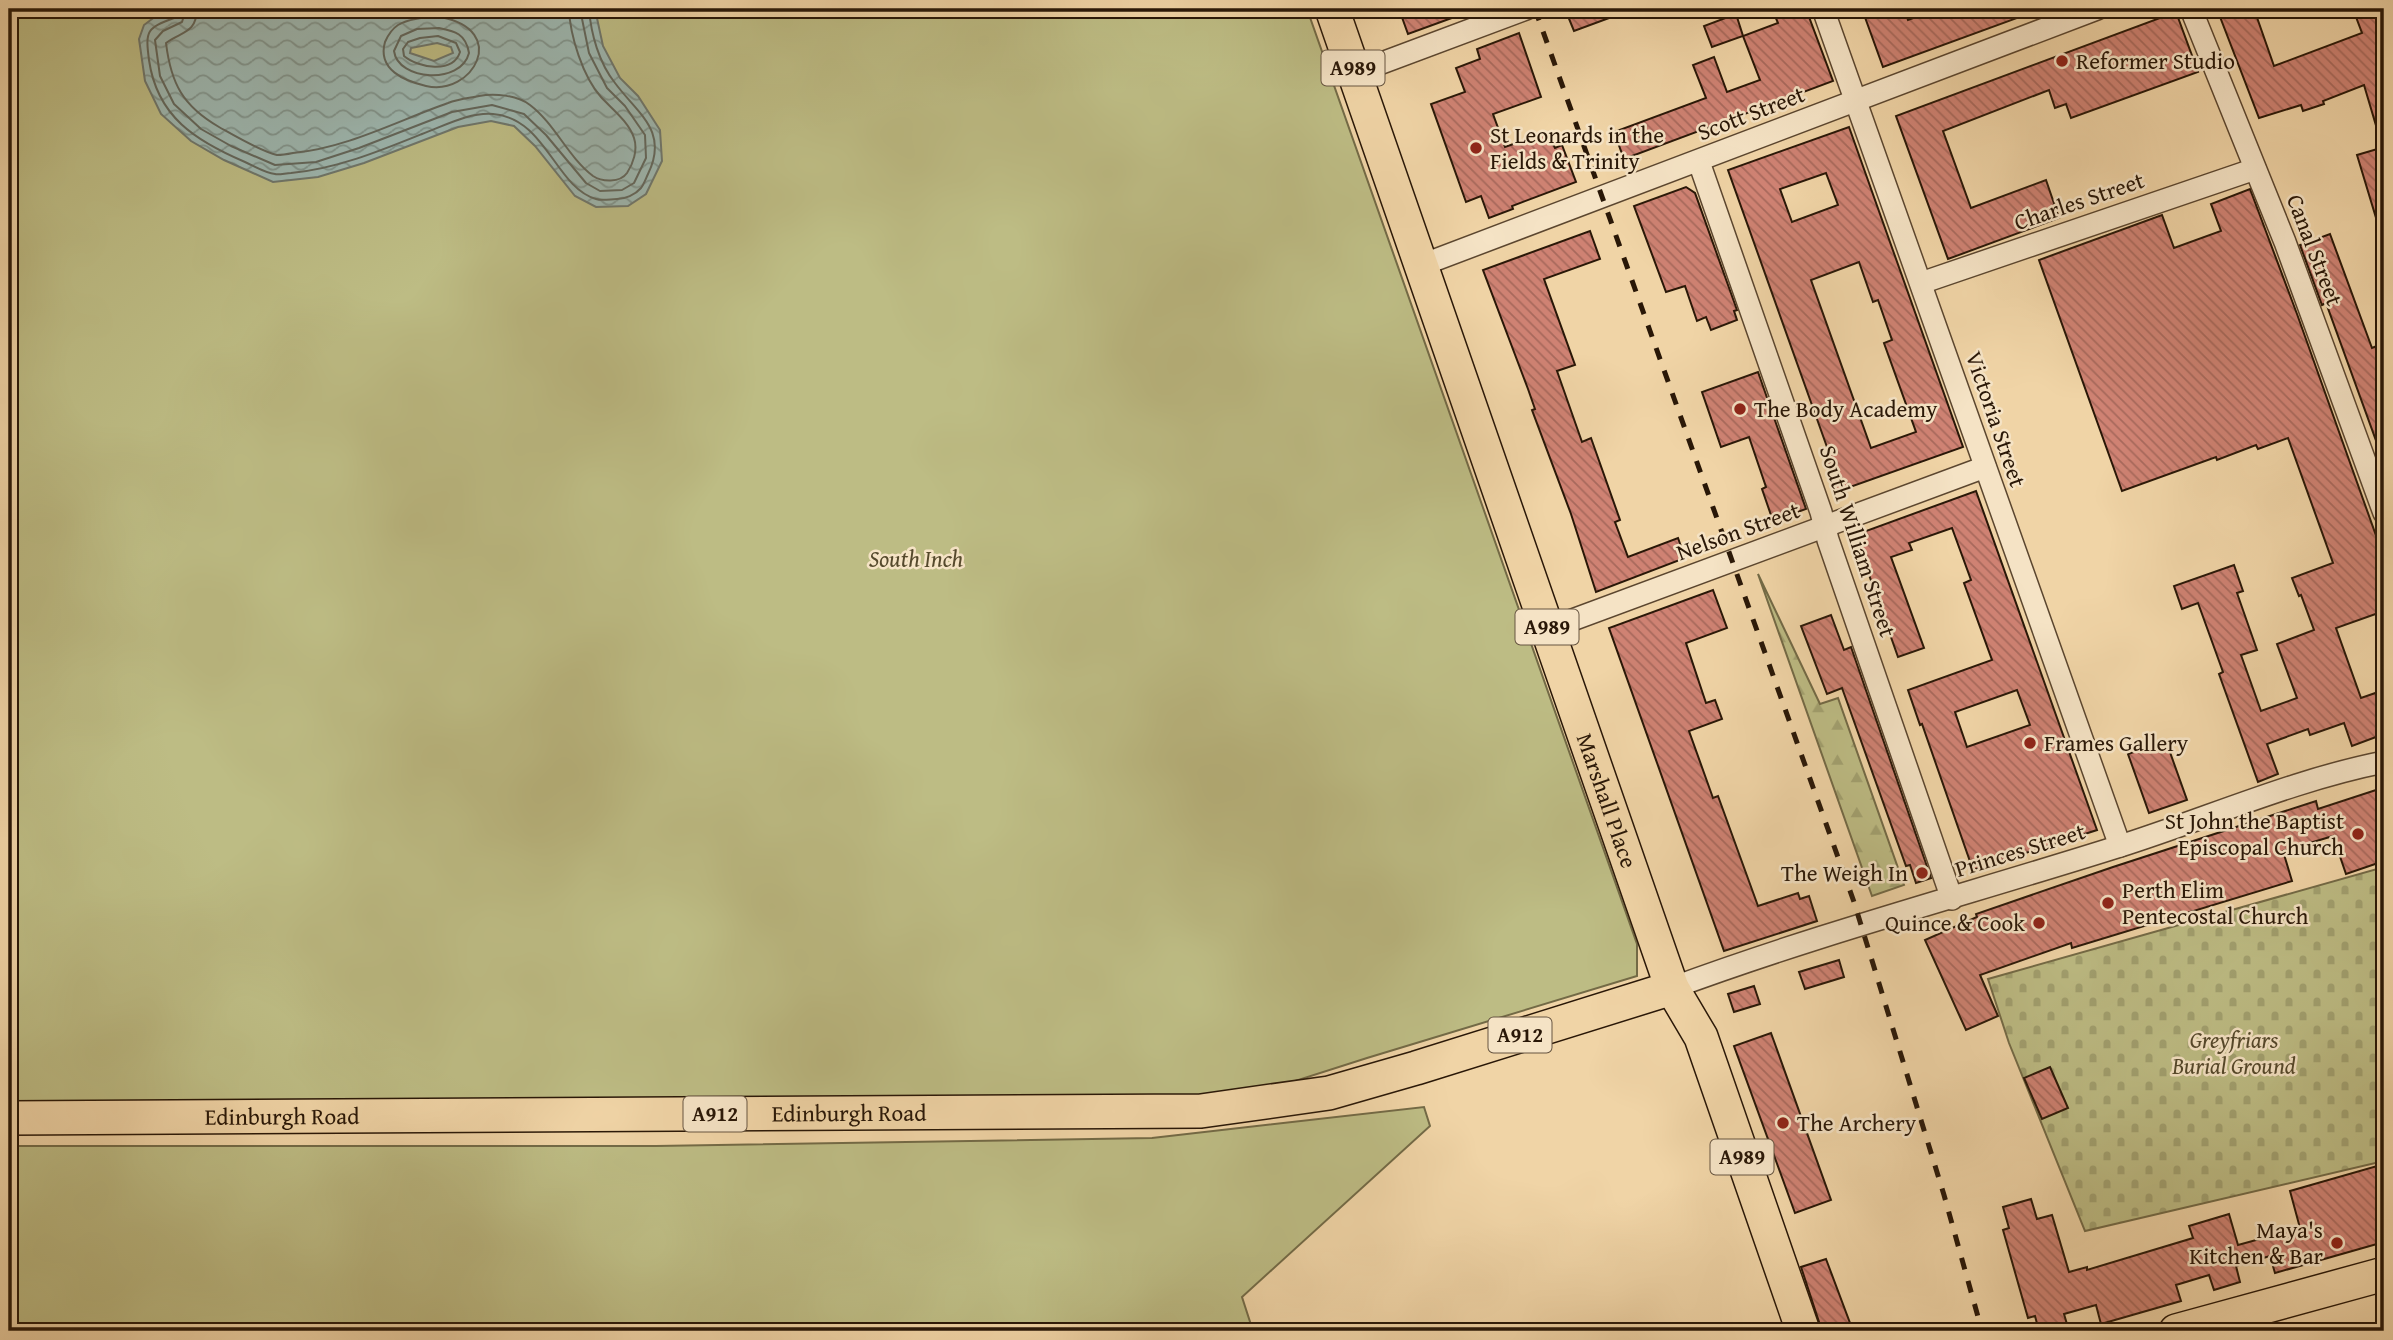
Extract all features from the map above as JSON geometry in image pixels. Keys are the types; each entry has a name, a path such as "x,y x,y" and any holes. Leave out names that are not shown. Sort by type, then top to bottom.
{"main road":[{"name":"A989","path":"1332,9 1422,265"},
{"name":"Marshall Place","path":"1422,265 1672,988 1701,1037 1803,1331"},
{"name":"Edinburgh Road","path":"9,1118 1201,1111 1329,1093 1672,988"},
{"path":"2175,1331 2384,1274"}],"street":[{"path":"1355,74 1526,9"},
{"name":"Victoria Street","path":"1823,9 2120,846"},
{"name":"Scott Street","path":"1422,265 2097,9"},
{"name":"Canal Street","path":"2191,9 2285,242 2384,513"},
{"name":"South William Street","path":"1699,162 1952,898"},
{"name":"Charles Street","path":"1921,283 2255,169"},
{"name":"Nelson Street","path":"1548,629 1985,467"},
{"name":"Princes Street","path":"1672,988 1829,933 2120,846 2342,771 2384,762"}],"green space":[{"name":"South Inch","path":"9,9 1307,9 1637,944 1637,976 1201,1111 9,1103"},
{"path":"1758,574 1820,704 1838,698 1904,885 1872,896"},
{"name":"Greyfriars Burial Ground","path":"2384,867 2384,1161 2085,1231 2009,1043 1988,979"},
{"path":"1424,1107 1430,1126 1242,1297 1253,1331 9,1331 9,1146 656,1146 1152,1138"}],"water":[{"path":"181,9 595,9 603,46 620,78 638,96 660,130 662,161 646,194 628,206 596,207 575,196 535,146 514,126 491,121 458,127 364,163 318,177 273,182 224,160 191,141 161,114 145,81 139,39 144,25 156,16","holes":["437,43 451,47 453,53 434,61 410,53 411,48"]}],"building":[{"path":"1399,9 1471,9 1471,11 1408,34"},
{"path":"1565,9 1628,9 1628,11 1574,31"},
{"path":"1772,9 1806,9 1833,81 1624,159 1614,132 1706,98 1693,65 1714,57 1727,92 1760,80 1743,36 1778,23"},
{"path":"1862,9 1904,9 1908,20 1938,9 2036,11 1883,67"},
{"path":"2217,9 2254,9 2274,66 2362,33 2353,9 2384,9 2384,138 2380,139 2364,85 2303,111 2301,105 2259,118"},
{"path":"2176,12 2198,72 2071,118 2066,104 2055,108 2049,90 1943,131 1971,208 2046,180 2059,218 1948,259 1896,116"},
{"path":"1736,14 1743,36 1712,47 1704,26"},
{"name":"St Leonards in the Fields & Trinity","path":"1519,33 1541,97 1493,114 1505,147 1548,132 1555,148 1562,145 1576,182 1512,206 1513,209 1489,218 1481,196 1466,202 1431,104 1465,92 1456,68 1480,59 1477,49"},
{"path":"1849,127 1963,447 1836,492 1826,463 1832,461 1728,170","holes":["1826,173 1838,205 1792,222 1780,189","1859,262 1873,302 1878,300 1892,340 1884,343 1916,432 1871,448 1811,280"]},
{"path":"2384,147 2384,230 2380,231 2357,155"},
{"path":"1686,187 1695,193 1737,310 1734,311 1737,320 1711,330 1706,317 1697,321 1685,286 1666,292 1634,206"},
{"path":"2250,189 2384,558 2384,611 2336,628 2361,698 2384,690 2384,734 2352,746 2344,723 2310,735 2308,729 2267,744 2278,774 2258,782 2219,674 2223,672 2198,603 2182,609 2174,586 2234,565 2243,591 2237,593 2257,650 2241,655 2261,711 2297,698 2277,644 2314,630 2292,578 2333,563 2288,438 2258,449 2256,445 2217,460 2216,457 2122,491 2039,260 2162,215 2174,248 2221,231 2211,204"},
{"path":"1590,231 1600,259 1544,279 1575,365 1557,371 1582,442 1591,438 1620,520 1615,522 1628,557 1678,538 1685,558 1596,592 1571,514 1532,410 1535,409 1528,389 1483,270"},
{"path":"2330,234 2372,348 2384,343 2382,457 2326,303 2322,305 2300,245"},
{"path":"1758,372 1806,509 1773,521 1762,489 1766,487 1749,437 1721,447 1702,392"},
{"path":"1976,491 2097,830 1973,870 1908,690 1992,660 1964,583 1971,580 1952,528 1909,543 1912,550 1891,557 1924,648 1898,657 1855,535","holes":["2017,690 2030,725 1967,747 1955,712"]},
{"path":"1713,590 1727,628 1686,643 1706,703 1715,700 1722,719 1689,731 1713,798 1718,796 1758,906 1798,893 1800,899 1809,896 1817,921 1724,951 1609,628"},
{"path":"1831,615 1844,650 1851,647 1931,878 1916,883 1910,865 1906,866 1842,688 1827,694 1801,626"},
{"path":"2166,741 2187,800 2149,813 2128,754"},
{"path":"2379,789 2384,803 2384,861 2346,874 2333,836 2283,851 2292,881 2072,948 2071,943 1980,975 1998,1016 1966,1030 1925,940 1977,917 1976,914 2113,867 2316,801 2318,809"},
{"path":"1839,960 1844,977 1805,989 1799,972"},
{"path":"1754,986 1760,1004 1734,1012 1728,994"},
{"name":"The Archery","path":"1771,1033 1831,1200 1795,1213 1734,1046"},
{"path":"2050,1067 2068,1108 2042,1119 2024,1078"},
{"path":"2384,1164 2384,1242 2275,1273 2270,1256 2236,1266 2240,1282 2214,1290 2209,1275 2176,1285 2181,1301 2101,1324 2096,1305 2064,1314 2069,1331 2039,1331 2035,1316 2028,1318 2003,1230 2009,1228 2003,1207 2031,1199 2037,1219 2052,1215 2069,1272 2087,1267 2087,1270 2193,1238 2189,1226 2229,1214 2238,1245 2300,1228 2290,1191"},
{"path":"1826,1259 1853,1331 1822,1331 1801,1267"}],"railway":[{"path":"1535,9 1854,902 1944,1195 1982,1331"}],"place":[{"name":"Reformer Studio","path":"2062,61"},
{"name":"St Leonards in the Fields & Trinity","path":"1476,148"},
{"name":"The Body Academy","path":"1740,409"},
{"name":"Frames Gallery","path":"2030,743"},
{"name":"St John the Baptist Episcopal Church","path":"2358,834"},
{"name":"The Weigh In","path":"1922,873"},
{"name":"Perth Elim Pentecostal Church","path":"2108,903"},
{"name":"Quince & Cook","path":"2039,923"},
{"name":"The Archery","path":"1783,1123"},
{"name":"Maya's Kitchen & Bar","path":"2337,1243"}]}
